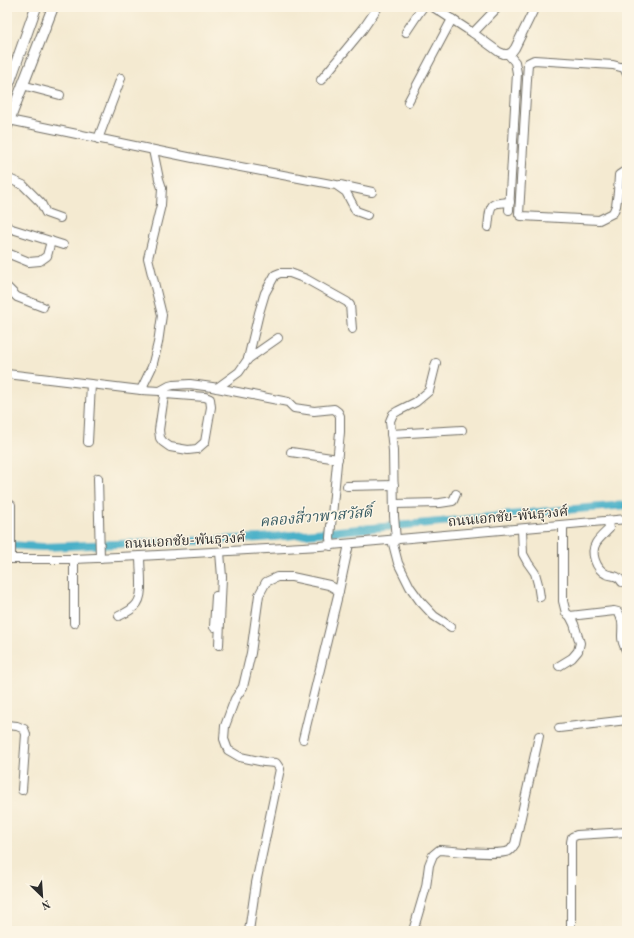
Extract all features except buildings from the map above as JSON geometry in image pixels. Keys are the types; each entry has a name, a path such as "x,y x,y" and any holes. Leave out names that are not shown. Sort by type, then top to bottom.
{"main road":[{"path":"7,88 36,7"},
{"path":"8,123 54,7"}],"street":[{"path":"321,80 363,29 378,7"},
{"path":"406,32 423,7"},
{"path":"433,7 499,52 508,54 515,48 535,7"},
{"path":"473,33 498,7"},
{"path":"408,102 452,19"},
{"path":"488,227 493,205 498,203 510,206 517,73 515,62 508,54"},
{"path":"627,74 624,68 613,65 534,60 528,63 519,214 522,216 599,220 613,213 616,206 618,192 618,175 627,172"},
{"path":"98,139 121,78"},
{"path":"22,85 60,95"},
{"path":"8,123 372,192"},
{"path":"140,390 152,367 158,343 162,316 148,258 162,205 162,188 153,150"},
{"path":"7,178 23,185 41,203 46,213 60,218"},
{"path":"336,185 346,192 356,211 366,215"},
{"path":"7,226 12,229 63,245"},
{"path":"7,253 29,262 40,261 47,256 51,241"},
{"path":"248,359 265,293 275,275 280,273 290,273 306,279 347,302 350,306 352,329"},
{"path":"7,287 18,297 42,306"},
{"path":"218,388 239,372 248,359 278,338"},
{"path":"436,363 428,391 416,402 393,414 390,421 394,485 395,537 398,563 410,586 434,616 451,627"},
{"path":"7,374 140,390 160,391 165,392 205,397 210,399 211,407 205,442 197,449 188,450 170,447 160,438 159,430 165,392 169,386 190,384 288,402 294,408 314,411 334,409 340,416 340,432 331,526 331,542"},
{"path":"88,442 92,384"},
{"path":"391,434 462,430"},
{"path":"291,452 338,459"},
{"path":"98,478 100,554"},
{"path":"346,486 394,485"},
{"path":"394,504 440,504 453,501 456,494"},
{"path":"10,556 12,539 11,505"},
{"name":"ถนนเอกชัย-พันธุวงศ์","path":"10,556 74,558 100,554 140,556 218,552 331,542 349,544 395,537 522,529 627,519"},
{"path":"608,521 609,529 596,544 594,559 600,570 606,574 615,575 620,578 622,582"},
{"path":"559,666 572,658 578,651 580,643 574,624 570,616 566,613 563,601 562,525"},
{"path":"522,529 523,554 535,573 540,597"},
{"path":"303,740 349,544"},
{"path":"214,627 218,552"},
{"path":"218,552 222,576 219,644"},
{"path":"119,616 129,611 140,599 140,556"},
{"path":"74,558 74,623"},
{"path":"249,931 256,883 280,769 276,763 240,757 228,750 224,739 224,726 235,699 244,687 251,653 259,595 266,582 277,577 292,577 330,585 339,591"},
{"path":"570,616 614,611 618,612 621,617 623,632 622,638 624,646 627,650"},
{"path":"559,728 627,720"},
{"path":"7,725 24,728 26,734 22,790"},
{"path":"413,931 426,887 429,865 433,855 439,850 481,853 501,852 510,850 515,844 538,736"},
{"path":"571,931 572,837 577,835 627,832"}],"waterway":[{"name":"คลองสี่วาพาสวัสดิ์","path":"7,545 43,547 260,538 627,505"}]}
